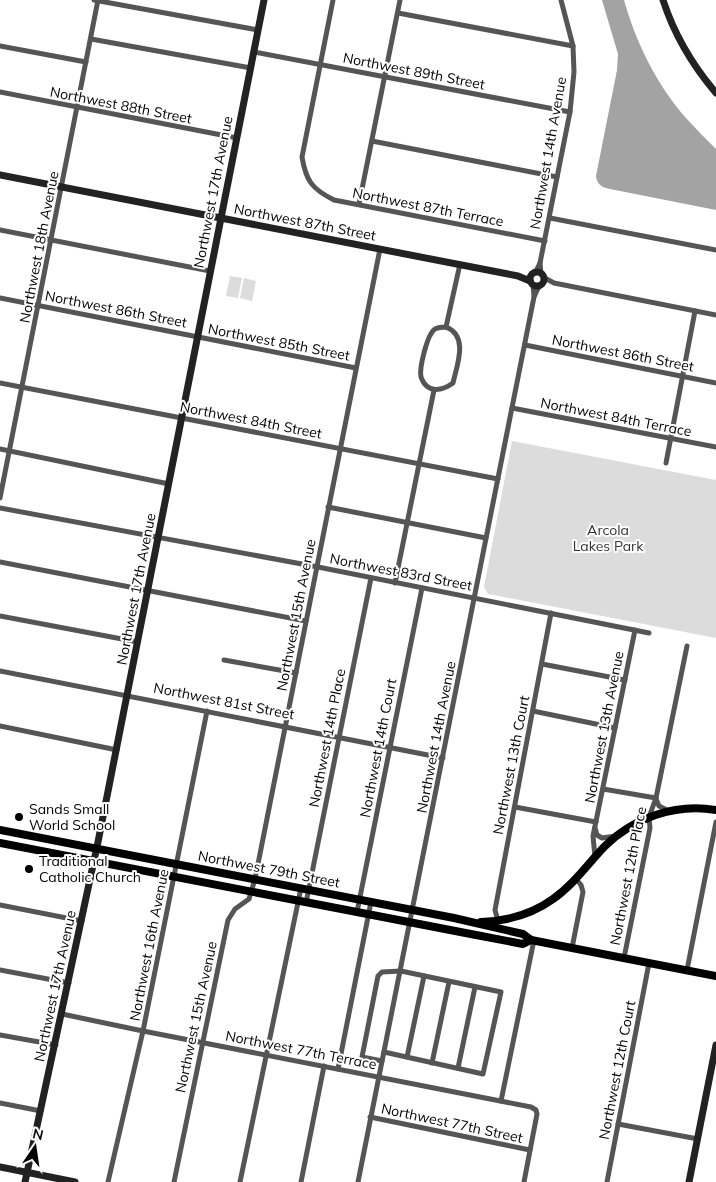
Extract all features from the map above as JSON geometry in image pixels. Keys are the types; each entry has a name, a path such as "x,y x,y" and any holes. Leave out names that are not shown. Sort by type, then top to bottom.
{"main road":[{"name":"Northwest 17th Avenue","path":"25,1182 97,849 264,0"},
{"path":"663,0 670,23 704,78 716,93"},
{"name":"Northwest 87th Street","path":"0,175 537,279"},
{"path":"474,922 498,921 523,915 540,907 558,896 616,836 632,825 649,817 669,811 698,808 716,810"},
{"name":"Northwest 79th Street","path":"0,830 474,922 523,934 532,940 716,976"},
{"name":"Northwest 79th Street","path":"0,843 523,944 532,940"},
{"path":"689,1182 716,1045"},
{"path":"0,1168 52,1180 75,1182"}],"street":[{"path":"97,0 258,30"},
{"name":"Northwest 18th Avenue","path":"0,498 78,108 97,0"},
{"path":"320,64 333,0"},
{"path":"359,204 400,0"},
{"name":"Northwest 14th Avenue","path":"358,1182 570,112 574,72 573,46 561,0"},
{"path":"398,13 573,46"},
{"path":"91,39 251,68"},
{"path":"0,46 86,62"},
{"name":"Northwest 89th Street","path":"254,52 570,112"},
{"name":"Northwest 87th Terrace","path":"320,64 302,157 304,171 311,185 322,194 334,200 545,241"},
{"name":"Northwest 88th Street","path":"0,92 237,138"},
{"path":"372,141 557,177"},
{"path":"550,218 716,250"},
{"path":"0,230 210,272"},
{"name":"Northwest 15th Avenue","path":"174,1182 228,920 235,909 249,899 256,879 318,567 339,448 380,249"},
{"path":"446,327 460,264"},
{"name":"Northwest 87th Street","path":"537,279 716,315"},
{"name":"Northwest 86th Street","path":"0,298 198,337"},
{"path":"666,463 695,311"},
{"path":"446,327 453,330 460,338 460,348 453,383 444,390 434,390 426,385 421,376 428,336 434,329 446,327"},
{"name":"Northwest 85th Street","path":"198,337 356,368"},
{"name":"Northwest 86th Street","path":"525,345 716,383"},
{"name":"Northwest 84th Street","path":"0,383 498,479"},
{"path":"396,583 434,390"},
{"name":"Northwest 84th Terrace","path":"512,408 716,447"},
{"path":"0,449 169,484"},
{"path":"328,507 486,538"},
{"name":"Northwest 83rd Street","path":"0,508 318,567 649,633"},
{"path":"0,562 306,621"},
{"name":"Northwest 14th Place","path":"240,1182 266,1054 305,889 371,578"},
{"name":"Northwest 14th Court","path":"357,912 422,588"},
{"name":"Northwest 13th Court","path":"498,921 495,910 552,613"},
{"path":"0,616 138,642"},
{"name":"Northwest 13th Avenue","path":"595,857 593,836 634,630"},
{"name":"Northwest 12th Place","path":"624,958 650,828 649,817 656,798 687,646"},
{"path":"224,660 296,674"},
{"path":"542,664 625,680"},
{"name":"Northwest 81st Street","path":"0,671 443,758"},
{"name":"Northwest 16th Avenue","path":"108,1182 143,1031 207,711"},
{"path":"533,711 615,728"},
{"path":"0,726 117,750"},
{"path":"603,789 656,798"},
{"name":"Northwest 12th Place","path":"656,798 659,806 669,811"},
{"path":"515,807 596,825 597,834 602,838 616,836"},
{"path":"687,970 716,822"},
{"path":"572,948 583,892 581,885 576,879"},
{"path":"338,1069 371,902"},
{"path":"0,905 82,921"},
{"path":"501,1101 532,940"},
{"name":"Northwest 12th Court","path":"607,1182 648,962"},
{"path":"0,970 69,983"},
{"path":"382,1060 362,1057 378,976 382,972 401,971 500,992 483,1074 384,1052"},
{"path":"407,1058 424,976"},
{"path":"432,1063 449,982"},
{"path":"458,1068 475,987"},
{"name":"Northwest 77th Terrace","path":"62,1014 531,1107 536,1110 537,1114 530,1150"},
{"path":"0,1035 56,1045"},
{"path":"301,1182 324,1066"},
{"path":"0,1103 41,1111"},
{"name":"Northwest 77th Street","path":"370,1117 530,1150"},
{"path":"618,1124 698,1139"},
{"path":"524,1182 530,1150"}],"green space":[{"path":"230,276 242,278 238,298 226,296"},
{"path":"244,278 256,281 252,301 240,298"},
{"name":"Arcola Lakes Park","path":"512,441 716,480 716,638 488,594 484,587"}],"shaded area":[{"path":"602,0 624,0 641,48 657,78 686,118 716,149 716,210 610,189 597,182 596,176 617,70 618,54"}],"place":[{"name":"Sands Small World School","path":"19,817"},
{"name":"Traditional Catholic Church","path":"29,869"}]}
